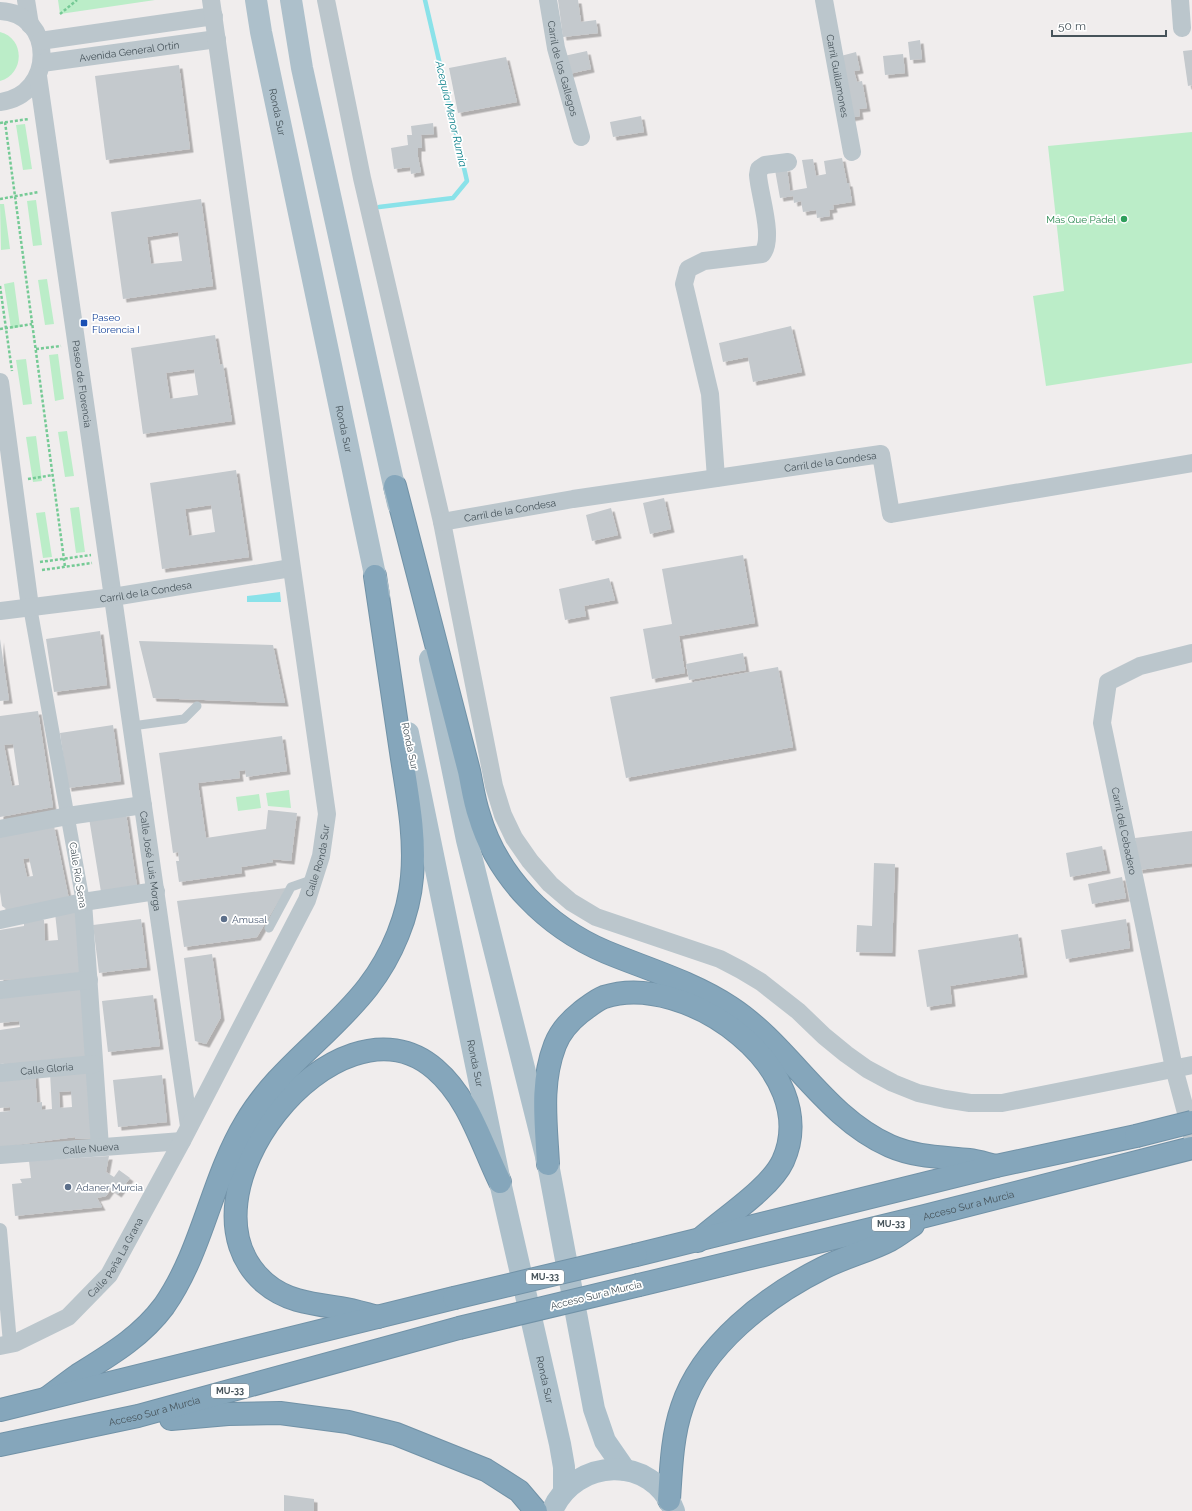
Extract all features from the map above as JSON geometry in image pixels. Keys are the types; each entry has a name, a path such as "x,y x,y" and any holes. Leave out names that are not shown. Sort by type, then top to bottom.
{"highway":[{"path":"395,486 479,815 498,859 524,895 556,924 578,937 604,951 703,991 730,1006 769,1039 833,1107 867,1134 909,1152 936,1157 971,1160 996,1166"},
{"path":"48,1398 130,1341 164,1306 192,1255 231,1148 246,1122 273,1083 328,1030 368,986 391,949 401,926 408,902 412,878 412,832 375,576"},
{"path":"548,1164 544,1108 546,1081 556,1043 565,1028 576,1016 603,998 629,992 670,997 701,1010 738,1034 772,1069 789,1105 791,1125 788,1145 783,1161 765,1186 698,1241"},
{"path":"378,1317 290,1298 265,1283 243,1256 238,1241 236,1226 238,1192 243,1174 258,1141 281,1107 293,1093 324,1068 353,1054 366,1051 389,1050 418,1058 438,1071 462,1098 469,1110 477,1132 500,1182"},
{"name":"MU-33","path":"0,1410 454,1298 698,1241 996,1166 1136,1136 1192,1122"},
{"name":"Acceso Sur a Murcia","path":"0,1446 138,1416 459,1328 925,1216 1192,1148"},
{"path":"672,1505 671,1464 682,1407 703,1366 719,1346 741,1324 768,1301 801,1279 831,1264 890,1240 925,1216"},
{"path":"138,1416 172,1419 228,1414 280,1413 348,1422 396,1434 486,1470 519,1491 536,1511"}],"main road":[{"name":"Ronda Sur","path":"256,0 262,40 375,576 500,1182 560,1444 564,1467 564,1491"},
{"path":"292,0 302,68 395,486 467,840 548,1164 594,1409 605,1441 625,1470"},
{"path":"552,1511 564,1491 572,1483 591,1472 602,1470 625,1470 645,1477 662,1491 672,1505"}],"street":[{"path":"26,0 30,25 40,41 212,8"},
{"path":"326,0 362,178 442,522 493,778 503,815 514,838 530,861 550,884 571,902 596,917 720,959 742,970 761,982 792,1006 824,1036 867,1069 893,1083 918,1092 970,1103 1002,1103 1192,1065"},
{"name":"Carril de los Gallegos","path":"548,0 556,48 581,136"},
{"name":"Carril Guillamones","path":"824,0 825,15 852,152"},
{"path":"1180,0 1182,28"},
{"name":"Calle Ronda Sur","path":"186,1133 307,900 321,856 327,814 212,8"},
{"path":"0,11 13,14 30,25"},
{"name":"Avenida General Ortín","path":"40,70 217,39"},
{"name":"Paseo de Florencia","path":"40,41 40,70 102,557 113,597"},
{"path":"0,102 17,98 25,92 40,70"},
{"path":"716,478 710,394 684,284 685,276 688,269 704,261 762,254 766,250 768,236 758,175 759,169 765,166 788,162"},
{"path":"0,382 30,607"},
{"name":"Carril de la Condesa","path":"442,522 573,499 881,454 891,514 1192,463"},
{"name":"Carril de la Condesa","path":"0,611 113,597 291,568"},
{"name":"Calle José Luis Morga","path":"113,597 156,891 186,1133"},
{"name":"Calle Río Sena","path":"30,607 83,902 100,1147"},
{"name":"Carril del Cebadero","path":"1174,1068 1102,722 1108,682 1140,666 1192,652"},
{"path":"0,829 68,816 143,805"},
{"path":"0,920 83,902 156,891"},
{"path":"0,990 89,980"},
{"name":"Calle Gloria","path":"0,1073 94,1064"},
{"path":"1174,1068 1192,1135"},
{"name":"Calle Nueva","path":"0,1155 100,1147 186,1133"},
{"name":"Calle Peña La Grana","path":"5,1344 15,1343 68,1318 109,1275 186,1133"},
{"path":"0,1230 5,1344"}],"lane":[{"path":"132,726 184,719 198,706"},
{"path":"269,928 291,887 315,878"}],"path":[{"path":"60,14 75,1"},
{"path":"0,123 31,118 34,116"},
{"path":"5,122 65,567"},
{"path":"0,199 41,192"},
{"path":"0,329 32,324"},
{"path":"36,349 62,345"},
{"path":"24,479 53,475"},
{"path":"39,562 64,558 102,557"},
{"path":"35,571 65,567 102,557"}],"green space":[{"path":"58,0 155,0 60,14"},
{"path":"0,32 14,41 18,48 19,56 18,64 14,71 8,77 0,81"},
{"path":"25,124 32,169 23,170 16,125"},
{"name":"Más Que Pádel","path":"1192,132 1192,363 1046,386 1033,296 1064,291 1048,146"},
{"path":"36,200 42,245 33,246 27,201"},
{"path":"0,204 4,204 10,249 1,250"},
{"path":"47,279 54,324 45,325 38,280"},
{"path":"14,282 20,327 11,329 4,284"},
{"path":"58,354 64,399 55,401 49,355"},
{"path":"26,359 32,404 23,405 16,360"},
{"path":"67,431 74,476 65,477 58,432"},
{"path":"36,436 42,481 33,482 26,437"},
{"path":"79,507 85,552 76,553 70,508"},
{"path":"45,512 52,557 43,558 36,513"},
{"path":"289,790 291,808 268,806 266,793"},
{"path":"259,794 261,808 238,811 236,797"}],"water":[{"path":"280,592 281,602 247,602 247,596"}],"building":[{"path":"558,0 578,0 581,22 596,20 598,33 563,37"},
{"path":"920,40 922,59 910,60 908,42"},
{"path":"1192,50 1192,85 1188,86 1183,51"},
{"path":"587,51 591,69 569,74 564,56"},
{"path":"856,52 860,70 854,71 857,82 862,81 867,108 859,109 860,116 850,118 837,57"},
{"path":"903,54 905,73 885,75 883,56"},
{"path":"506,57 517,102 458,113 449,68"},
{"path":"179,65 190,149 106,160 95,76"},
{"path":"641,116 644,132 613,137 610,122"},
{"path":"433,123 434,134 421,135 422,148 418,148 418,157 421,172 411,174 410,167 394,169 391,148 408,145 407,135 412,135 411,126"},
{"path":"842,158 847,183 849,183 852,202 833,205 834,209 829,210 830,216 817,218 816,210 803,212 801,201 794,203 793,196 780,198 775,170 787,168 790,191 807,188 802,160 813,159 816,176 826,174 824,161"},
{"path":"201,199 213,286 123,299 111,212","holes":["178,232 182,261 151,264 147,237"]},
{"path":"791,326 802,372 753,382 748,357 723,362 719,343"},
{"path":"215,335 220,365 223,364 232,421 143,434 131,348","holes":["194,369 198,395 170,399 166,373"]},
{"path":"236,470 249,557 162,569 150,483","holes":["211,505 215,532 189,536 185,509"]},
{"path":"664,498 671,529 650,534 643,503"},
{"path":"611,508 618,535 592,541 586,515"},
{"path":"743,555 755,623 679,636 685,673 652,679 643,629 672,624 662,569"},
{"path":"609,578 615,600 584,606 586,616 565,620 559,589"},
{"path":"100,631 107,685 54,692 46,639"},
{"path":"0,639 9,700 0,701"},
{"path":"139,641 273,645 285,703 153,698"},
{"path":"743,653 746,670 689,680 686,664"},
{"path":"778,667 793,747 626,778 610,697"},
{"path":"38,711 53,807 0,817 0,716","holes":["13,744 19,785 12,786 4,745"]},
{"path":"113,725 121,781 68,788 60,733"},
{"path":"282,736 287,771 246,777 245,770 239,771 240,778 198,783 206,838 266,829 268,810 297,813 291,861 272,859 273,862 241,867 242,873 179,882 176,861 179,861 178,852 173,853 159,753"},
{"path":"126,813 137,886 101,892 89,818"},
{"path":"54,826 69,899 8,910 2,906 0,892 0,836","holes":["29,858 33,876 27,877 23,859"]},
{"path":"1192,831 1192,863 1139,870 1135,838"},
{"path":"1102,846 1107,870 1070,877 1066,853"},
{"path":"874,863 895,864 892,953 856,952 857,925 872,926"},
{"path":"1122,877 1126,898 1092,904 1088,884"},
{"name":"Amusal","path":"286,888 257,937 184,947 177,901"},
{"path":"77,909 81,976 0,980 0,930 24,926 24,920 44,920 45,941 58,940 55,913"},
{"path":"141,919 147,967 99,973 93,925"},
{"path":"1126,919 1130,948 1066,959 1061,930"},
{"path":"1018,934 1024,974 950,986 952,1003 927,1007 918,950"},
{"path":"212,954 221,1017 206,1044 195,1041 184,958"},
{"path":"83,987 88,1056 0,1064 0,1030 20,1027 19,1021 0,1023 0,995"},
{"path":"153,995 160,1046 108,1052 102,1001"},
{"path":"89,1071 94,1138 75,1139 75,1137 0,1147 0,1112 10,1111 10,1107 0,1108 0,1077 35,1073 37,1103 42,1102 42,1110 52,1109 50,1073","holes":["71,1091 72,1107 60,1108 59,1092"]},
{"path":"162,1075 167,1122 118,1127 113,1080"},
{"name":"Adaner Murcia","path":"109,1156 106,1172 114,1177 119,1170 130,1178 118,1194 111,1189 106,1196 97,1198 102,1207 15,1216 12,1184 22,1183 20,1179 31,1178 29,1161"},
{"path":"284,1495 314,1499 314,1511 284,1511"}],"waterway":[{"name":"Acequia Menor Rumia","path":"379,207 453,198 467,181 425,0"}],"place":[{"name":"Más Que Pádel","path":"1124,219"},
{"name":"Paseo Florencia I","path":"84,323"},
{"name":"Amusal","path":"224,919"},
{"name":"Adaner Murcia","path":"68,1187"}]}
